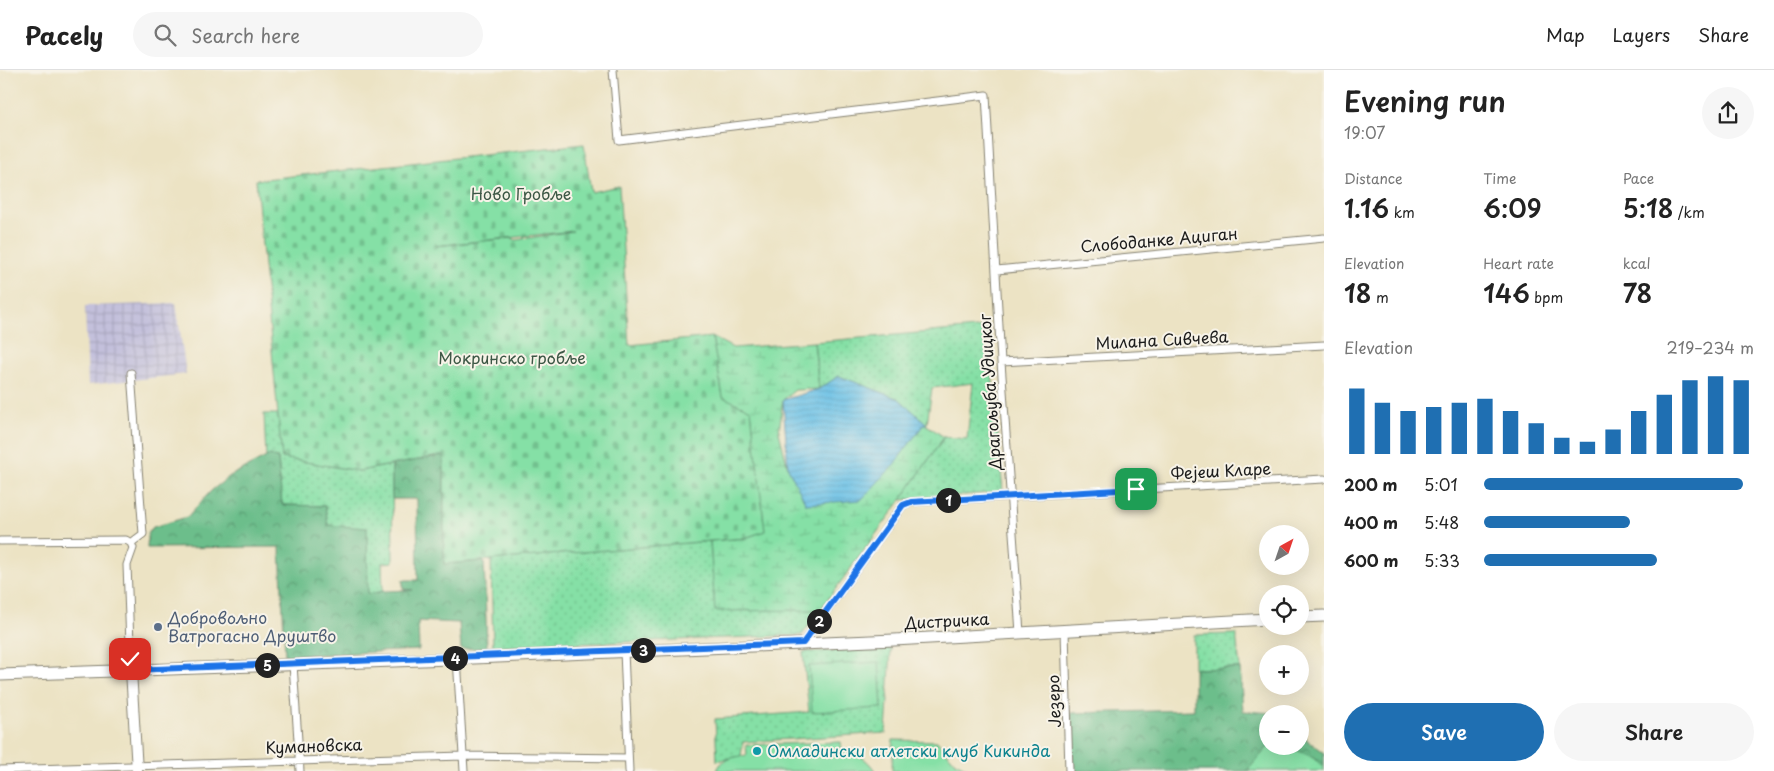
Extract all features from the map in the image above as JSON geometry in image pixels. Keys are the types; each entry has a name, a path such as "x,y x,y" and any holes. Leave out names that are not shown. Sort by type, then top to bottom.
{"main road":[{"path":"1309,617 1324,616"},
{"name":"Дистричка","path":"0,675 626,651 1065,631 1259,620"}],"street":[{"name":"Драгољуба Удицког","path":"613,70 619,140 986,94 1001,362 1020,633"},
{"name":"Слободанке Ациган","path":"997,270 1324,238"},
{"name":"Милана Сивчева","path":"1001,362 1324,345"},
{"path":"131,373 143,534 131,543"},
{"name":"Фејеш Кларе","path":"803,643 903,505 911,502 1324,479"},
{"path":"0,541 126,540 131,543 133,548 127,565 137,768"},
{"name":"Језеро","path":"1065,631 1069,771"},
{"path":"626,651 629,771"},
{"path":"457,658 464,771"},
{"path":"294,664 300,771"},
{"name":"Кумановска","path":"0,770 137,768 463,756 628,758"}],"shaded area":[{"path":"176,303 186,374 88,385 85,306"}],"green space":[{"name":"Мокринско гробље","path":"584,144 591,192 619,186 629,345 712,337 723,397 751,410 765,531 745,538 444,564 444,455 359,471 282,458 256,180","holes":["573,231 516,240 512,238 435,246"]},
{"path":"988,327 1003,492 901,500 944,437 967,439 973,383 932,388 927,424 899,399 839,376 819,389 814,342"},
{"path":"712,337 733,348 814,342 819,389 795,390 783,400 779,432 788,468 892,467 924,423 944,437 901,500 820,610 715,611 710,541 745,538 764,531 751,410 723,398"},
{"path":"264,414 278,414 282,458 359,471 392,465 393,562 382,563 383,591 368,595 327,525 325,506 282,505 278,459 271,455 266,458"},
{"path":"270,455 278,459 282,505 325,506 328,525 367,528 368,594 383,591 413,590 403,589 403,580 418,580 417,499 392,499 392,465 444,455 444,564 484,561 487,648 461,649 459,623 418,621 419,650 285,656 280,547 147,548 148,533 153,527 187,517 211,491 230,476"},
{"path":"710,541 715,608 820,610 802,635 493,647 491,560"},
{"path":"1236,634 1240,668 1194,669 1194,635"},
{"path":"891,648 886,733 743,742 741,756 717,761 715,719 809,712 803,652"},
{"path":"879,662 882,708 812,712 809,666"},
{"path":"1240,668 1243,711 1259,712 1259,755 1261,755 1247,771 1073,771 1071,713 1194,710 1194,669"},
{"path":"893,740 937,741 955,762 974,771 892,771"},
{"path":"841,742 842,751 852,752 861,756 875,771 717,771 721,763 747,755 746,745"},
{"path":"1309,742 1324,753 1324,767 1316,759 1300,755 1309,755"},
{"path":"1261,755 1307,755 1324,767 1324,771 1247,771"}],"water":[{"path":"839,376 899,399 927,424 924,424 892,467 861,500 806,504 788,468 783,400 819,389"}],"place":[{"name":"Добровољно Ватрогасно Друштво","path":"158,627"},
{"name":"Омладински атлетски клуб Кикинда","path":"757,751"}],"route":[{"path":"130,659 131,670 450,659 803,643 903,505 911,502 1136,489"}],"park label":[{"name":"Ново Гробље","path":"521,194"}]}
